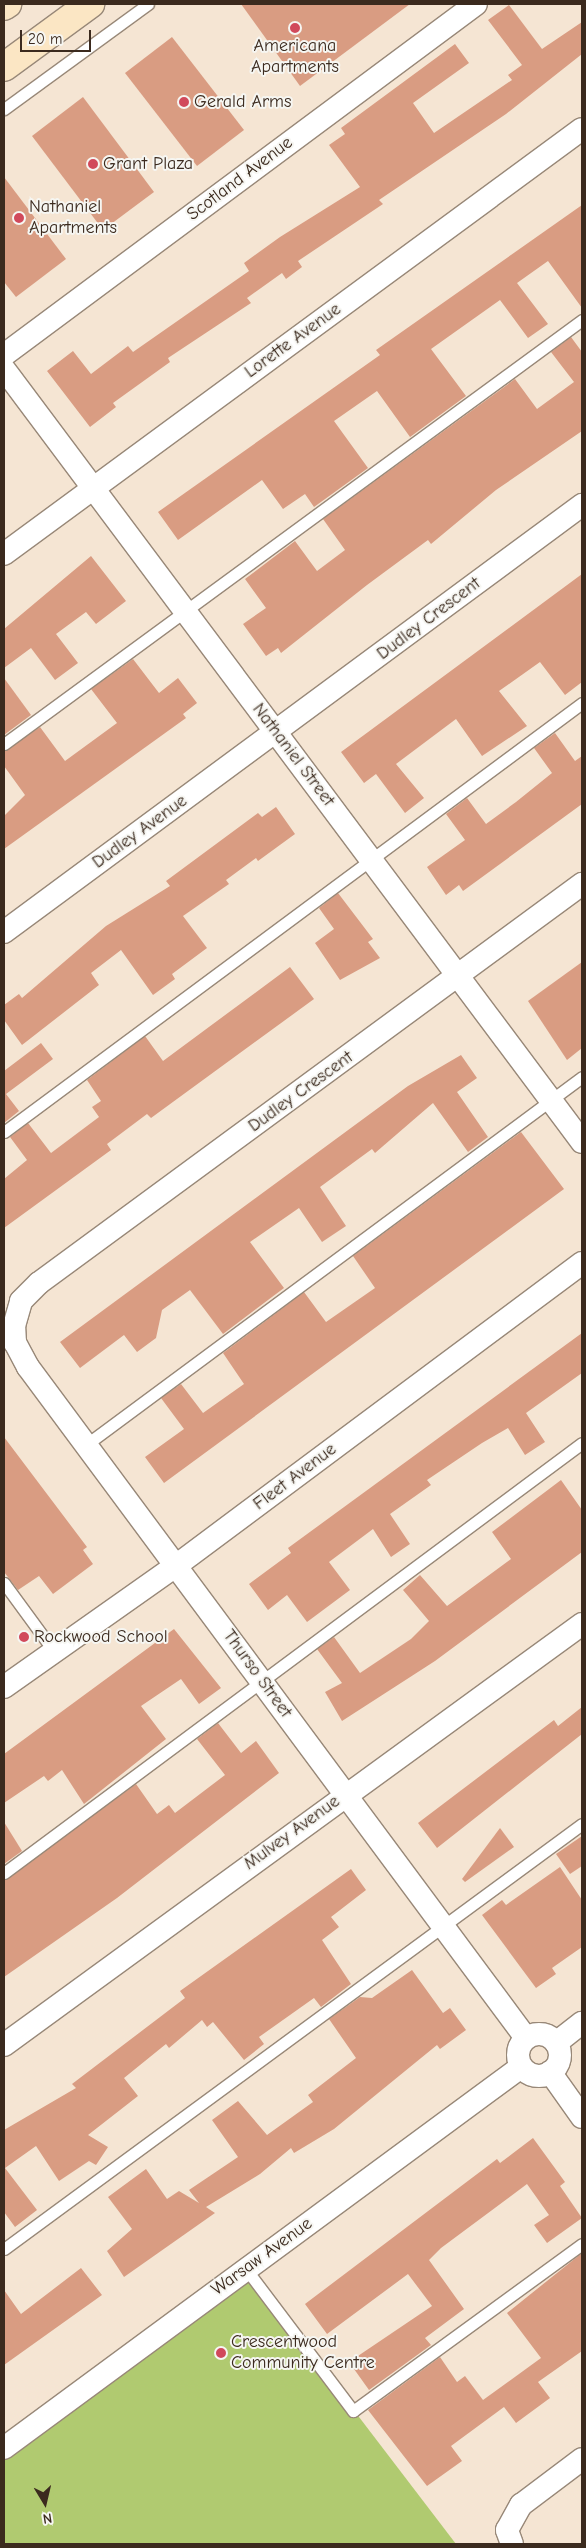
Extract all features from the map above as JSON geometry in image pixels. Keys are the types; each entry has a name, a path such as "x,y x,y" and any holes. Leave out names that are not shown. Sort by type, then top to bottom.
{"main road":[{"path":"4,67 90,4"}],"street":[{"name":"Scotland Avenue","path":"4,355 476,4"},
{"name":"Lorette Avenue","path":"4,554 582,129"},
{"name":"Nathaniel Street","path":"4,369 582,1142"},
{"name":"Dudley Crescent","path":"276,733 582,506"},
{"name":"Dudley Avenue","path":"4,932 276,733"},
{"name":"Dudley Crescent","path":"21,1301 39,1283 582,884"},
{"name":"Fleet Avenue","path":"4,1687 53,1650 177,1564 582,1264"},
{"name":"Thurso Street","path":"21,1301 14,1334 19,1353 526,2038"},
{"name":"Mulvey Avenue","path":"4,2045 345,1794 371,1780 582,1624"},
{"path":"556,2043 582,2023"},
{"path":"545,2035 556,2043 560,2055 550,2072 532,2075 521,2067 518,2049 526,2038 545,2035"},
{"name":"Warsaw Avenue","path":"4,2448 521,2067"},
{"path":"550,2072 582,2117"},
{"path":"512,2544 507,2530 521,2505 582,2459"}],"lane":[{"path":"4,110 148,4"},
{"path":"4,744 582,320"},
{"path":"4,1132 582,702"},
{"path":"87,1444 582,1077"},
{"path":"4,1872 264,1682 582,1443"},
{"path":"4,1583 53,1650"},
{"path":"4,2249 582,1824"},
{"path":"246,2269 353,2411 582,2244"}],"green space":[{"name":"Crescentwood Community Centre","path":"246,2269 456,2544 4,2544 4,2448"}],"building":[{"name":"Americana Apartments","path":"241,4 410,4 300,86"},
{"path":"509,5 542,49 582,22 582,54 506,114 379,200 383,204 298,261 302,267 286,279 282,273 247,298 251,303 168,358 170,362 113,403 116,407 90,427 47,371 73,351 91,374 128,346 133,352 249,271 244,263 280,237 360,187 329,145 345,134 341,128 455,44 469,63 413,103 434,133 512,80 508,75 522,65 488,20"},
{"name":"Gerald Arms","path":"172,37 244,130 197,166 125,73"},
{"name":"Grant Plaza","path":"83,97 154,192 103,230 32,136"},
{"name":"Nathaniel Apartments","path":"4,177 66,259 16,297 4,282"},
{"path":"582,205 582,308 548,261 517,283 548,324 528,338 500,300 431,349 466,396 410,437 377,391 334,421 368,468 314,507 305,494 283,509 262,480 178,540 158,512 380,355 376,350"},
{"path":"571,337 582,352 582,431 496,490 431,544 428,540 281,653 278,648 266,656 243,624 266,608 245,579 295,541 317,571 345,550 323,519 515,379 537,409 574,382 551,352"},
{"path":"91,556 126,601 96,624 86,612 56,634 78,663 55,680 31,648 4,668 4,629"},
{"path":"582,574 582,682 565,695 540,662 499,691 527,726 482,756 456,719 396,764 424,798 405,813 376,774 364,783 341,752"},
{"path":"133,659 159,693 178,678 197,703 183,714 186,718 4,849 4,816 25,795 4,766 4,751 40,727 65,761 117,723 91,689"},
{"path":"4,678 31,715 4,735"},
{"path":"555,733 575,761 582,756 582,804 463,891 459,885 446,895 427,867 465,840 446,814 467,798 486,824 516,802 552,773 534,748"},
{"path":"276,807 295,834 258,861 256,858 226,880 229,884 183,916 207,948 172,974 175,979 153,995 121,950 91,973 99,985 22,1045 4,1020 4,1005 19,994 22,998 106,926 170,886 166,881 258,813 262,817"},
{"path":"338,893 373,939 368,942 380,958 340,980 315,943 334,929 319,908"},
{"path":"582,962 582,1048 567,1060 528,1001"},
{"path":"290,967 314,999 151,1118 147,1114 107,1144 111,1150 4,1228 4,1179 27,1160 10,1137 28,1123 51,1153 99,1117 92,1107 101,1101 87,1080 145,1036 163,1061"},
{"path":"41,1043 53,1059 6,1094 19,1111 4,1123 4,1071"},
{"path":"461,1055 477,1078 457,1092 488,1137 468,1152 433,1103 375,1153 372,1149 320,1187 346,1226 322,1242 299,1208 250,1242 284,1288 223,1334 190,1290 162,1310 156,1338 137,1352 124,1335 80,1368 60,1342 408,1086"},
{"path":"521,1132 564,1189 164,1483 145,1457 184,1429 161,1398 181,1384 203,1413 244,1384 223,1353 304,1292 326,1322 375,1288 353,1256"},
{"path":"582,1333 582,1373 526,1413 545,1442 525,1455 508,1428 482,1443 427,1480 431,1485 390,1514 410,1544 391,1557 373,1529 329,1562 350,1590 307,1622 287,1595 268,1610 249,1584 291,1553 288,1548"},
{"path":"4,1437 87,1547 83,1550 93,1564 53,1594 39,1576 18,1590 4,1572"},
{"path":"561,1480 582,1510 582,1552 435,1661 342,1721 325,1692 342,1683 317,1649 334,1637 360,1673 411,1639 429,1621 403,1590 420,1575 447,1606 511,1559 492,1532"},
{"path":"174,1629 221,1688 199,1704 181,1679 141,1706 166,1739 84,1804 62,1770 48,1781 44,1776 4,1803 4,1754"},
{"path":"582,1707 582,1734 437,1848 418,1823 554,1720 558,1726"},
{"path":"218,1723 241,1753 256,1741 279,1773 117,1898 4,1977 4,1880 136,1784 157,1814 169,1805 175,1813 225,1775 197,1739"},
{"path":"4,1822 22,1851 4,1864"},
{"path":"500,1828 514,1847 465,1882 462,1879"},
{"path":"582,1836 582,1866 570,1874 556,1854"},
{"path":"560,1867 582,1900 582,1947 552,1968 556,1974 536,1988 482,1915 502,1900 506,1905"},
{"path":"351,1869 366,1890 331,1917 339,1927 322,1940 351,1984 321,2007 314,1998 259,2037 264,2044 244,2060 213,2022 207,2027 202,2020 169,2048 166,2044 124,2078 138,2096 88,2135 108,2147 96,2165 89,2161 59,2181 36,2146 5,2168 37,2210 15,2227 4,2212 4,2130 76,2088 72,2084 185,1998 180,1991"},
{"path":"412,1970 443,2013 450,2008 466,2030 440,2049 437,2045 334,2129 294,2153 291,2148 260,2174 206,2207 215,2213 124,2277 107,2251 132,2229 108,2197 146,2169 167,2199 179,2191 199,2203 189,2190 238,2157 212,2120 238,2101 267,2135 313,2102 308,2095 356,2058 329,2019 360,1997 372,1998"},
{"path":"533,2138 565,2182 560,2186 582,2218 547,2243 534,2225 549,2215 527,2184 441,2248 429,2260 464,2309 425,2338 431,2345 369,2390 349,2362 432,2306 408,2274 327,2334 305,2304 497,2159 500,2163"},
{"path":"582,2253 582,2351 538,2382 550,2398 516,2423 504,2407 451,2446 462,2461 427,2486 368,2410 440,2357 457,2382 465,2376 483,2400 541,2358 507,2313"},
{"path":"81,2268 102,2295 4,2365 4,2290 21,2314"}],"place":[{"name":"Americana Apartments","path":"295,28"},
{"name":"Gerald Arms","path":"184,102"},
{"name":"Grant Plaza","path":"93,164"},
{"name":"Nathaniel Apartments","path":"19,218"},
{"name":"Rockwood School","path":"24,1637"},
{"name":"Crescentwood Community Centre","path":"221,2353"}]}
